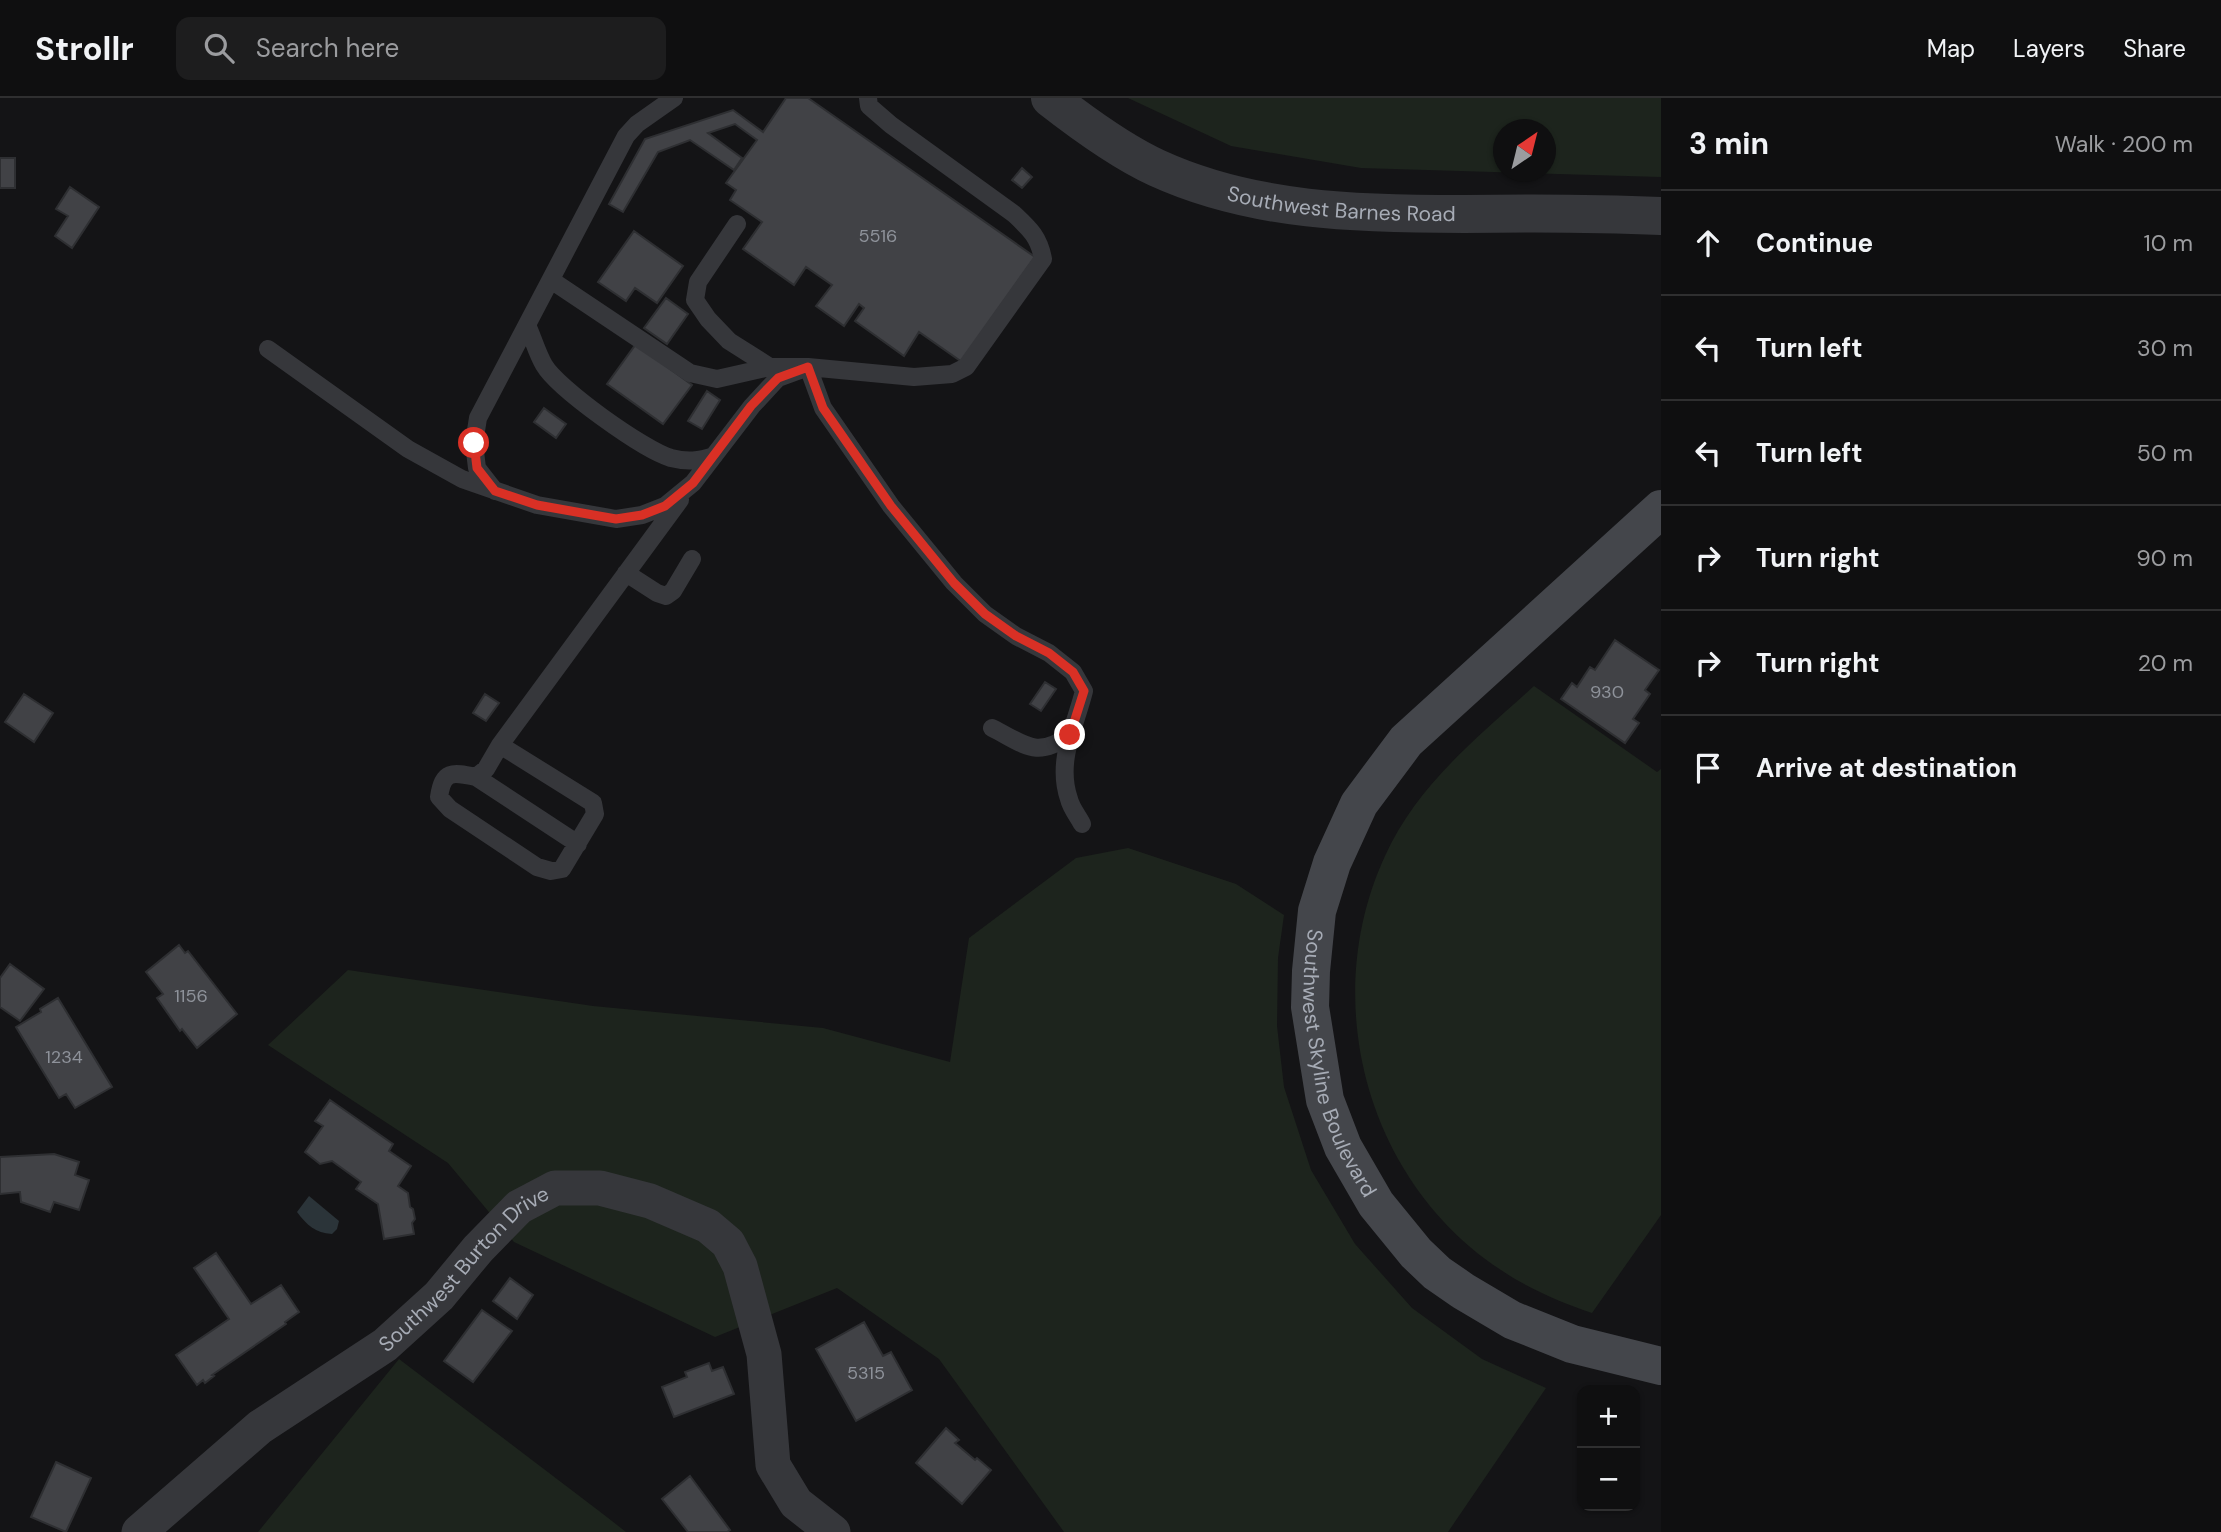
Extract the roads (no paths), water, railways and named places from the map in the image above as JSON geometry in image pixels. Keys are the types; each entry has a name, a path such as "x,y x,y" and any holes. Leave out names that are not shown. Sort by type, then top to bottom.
{"main road":[{"name":"Southwest Skyline Boulevard","path":"1661,509 1406,741 1359,804 1332,863 1317,911 1310,1007 1325,1100 1343,1147 1377,1204 1416,1254 1437,1273 1512,1321 1572,1344 1661,1366"}],"street":[{"name":"Southwest Barnes Road","path":"1050,98 1085,125 1156,167 1226,193 1300,207 1374,214 1603,213 1661,216"},
{"name":"Southwest Burton Drive","path":"139,1532 260,1427 385,1345 439,1296 478,1249 519,1207 555,1188 600,1188 650,1201 708,1226 729,1243 740,1266 764,1354 773,1465 796,1503 834,1532"}],"lane":[{"path":"495,491 477,468 474,443 478,418 626,136 637,124 674,98"},
{"path":"551,280 691,373 716,379 770,367 808,367 914,377 952,374 966,367 1043,259 1040,242 1014,214 891,125 869,106 868,98"},
{"path":"737,224 698,282 695,300 708,319 729,341 770,367"},
{"path":"527,325 545,367 597,413 637,440 670,457 698,461 713,456"},
{"path":"268,349 408,449 462,479 537,505 616,519 642,515 665,506 693,483"},
{"path":"476,777 486,769 500,745 751,406 778,378 808,367"},
{"path":"808,367 823,408 891,506 954,583 985,614 1016,636 1049,653 1073,672 1084,691 1067,745 1064,770 1069,800 1082,824"},
{"path":"626,573 666,596 673,591 692,559"},
{"path":"992,728 1034,749 1048,748 1070,735"},
{"path":"500,745 593,803 595,814 578,844 562,869 551,872 537,867 450,809 439,797 441,782 448,775 456,773 476,777 578,844"}]}
